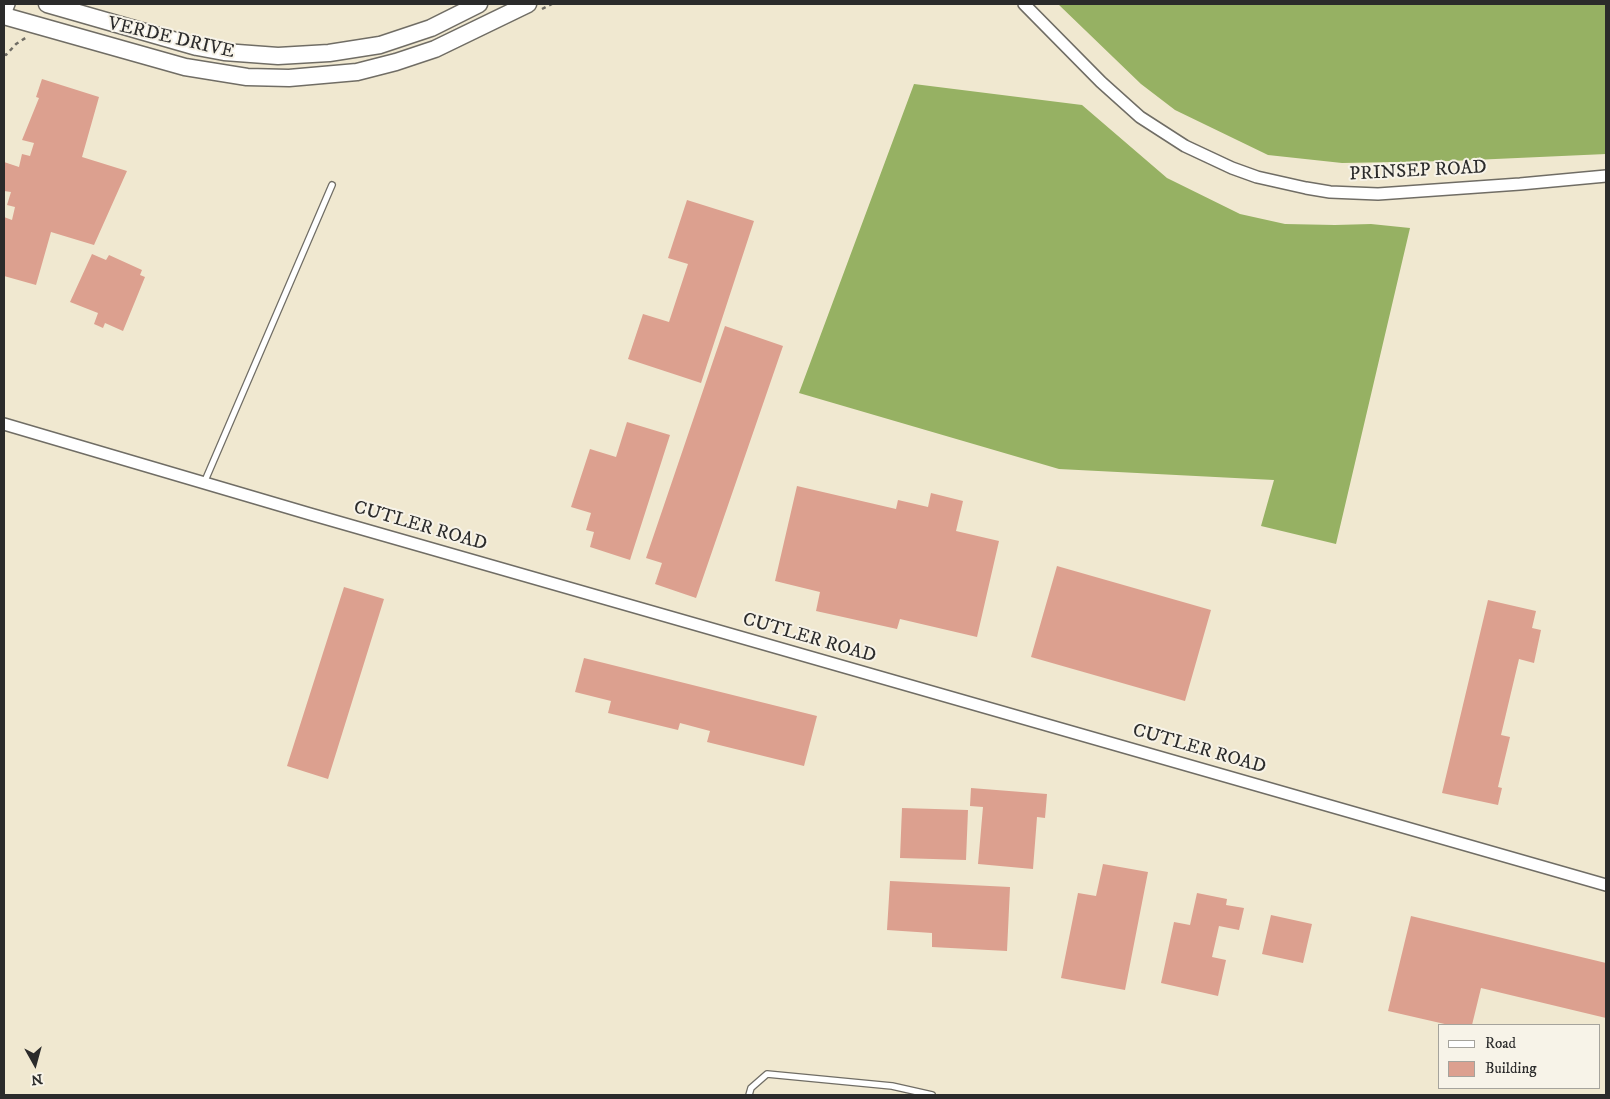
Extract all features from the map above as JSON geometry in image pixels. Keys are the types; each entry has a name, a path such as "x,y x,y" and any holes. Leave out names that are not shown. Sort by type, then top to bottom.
{"main road":[{"name":"VERDE DRIVE","path":"47,4 197,47 233,53 278,56 329,54 380,45 431,28 479,4"},
{"name":"VERDE DRIVE","path":"4,17 185,68 246,77 289,78 357,72 396,62 435,49 528,4"}],"street":[{"path":"4,17 9,4"},
{"name":"PRINSEP ROAD","path":"1024,4 1101,82 1140,117 1185,146 1232,168 1257,176 1330,192 1378,194 1500,186 1606,176"},
{"name":"CUTLER ROAD","path":"4,424 1606,885"}],"lane":[{"path":"204,483 332,185"},
{"path":"749,1095 751,1088 767,1074 892,1086 932,1095"}],"green space":[{"path":"1058,4 1606,4 1606,154 1451,161 1342,163 1268,155 1175,110 1141,84"},
{"path":"914,84 1082,105 1167,178 1240,214 1285,224 1371,224 1410,228 1336,544 1261,526 1274,480 1059,469 799,393"}],"building":[{"path":"42,79 99,97 82,157 127,171 94,245 51,232 36,285 4,276 4,217 12,220 15,207 7,205 11,192 4,191 4,162 19,167 22,154 30,156 34,143 22,140 39,98 36,97"},
{"path":"687,200 754,221 701,383 628,359 643,314 669,322 688,264 668,258"},
{"path":"92,254 106,260 109,255 142,270 140,275 145,277 123,331 105,323 103,328 94,324 98,313 70,302"},
{"path":"725,326 783,346 696,598 655,584 662,563 646,558"},
{"path":"627,422 670,435 630,560 590,547 594,532 586,530 591,513 571,507 590,449 616,457"},
{"path":"797,486 896,509 898,500 928,507 931,493 963,501 956,531 999,541 977,637 900,619 897,629 816,611 820,592 775,581"},
{"path":"1057,566 1211,610 1185,701 1031,657"},
{"path":"344,587 384,599 328,779 287,766"},
{"path":"1488,600 1536,611 1532,628 1541,630 1534,663 1519,659 1501,735 1510,737 1498,787 1502,788 1498,805 1442,793"},
{"path":"584,658 817,716 804,766 707,742 710,731 680,723 678,730 608,713 611,701 575,692"},
{"path":"971,788 1047,794 1045,818 1037,817 1033,869 978,864 983,807 970,806"},
{"path":"902,808 968,810 966,860 900,858"},
{"path":"1103,864 1148,872 1125,990 1061,978 1078,893 1096,896"},
{"path":"890,881 1010,887 1007,951 932,947 932,933 887,930"},
{"path":"1197,893 1227,899 1226,905 1244,908 1239,930 1219,926 1212,957 1226,960 1218,996 1161,983 1174,922 1190,925"},
{"path":"1271,915 1312,924 1303,963 1262,954"},
{"path":"1411,916 1606,963 1606,1018 1481,988 1472,1024 1445,1024 1388,1011"}]}
